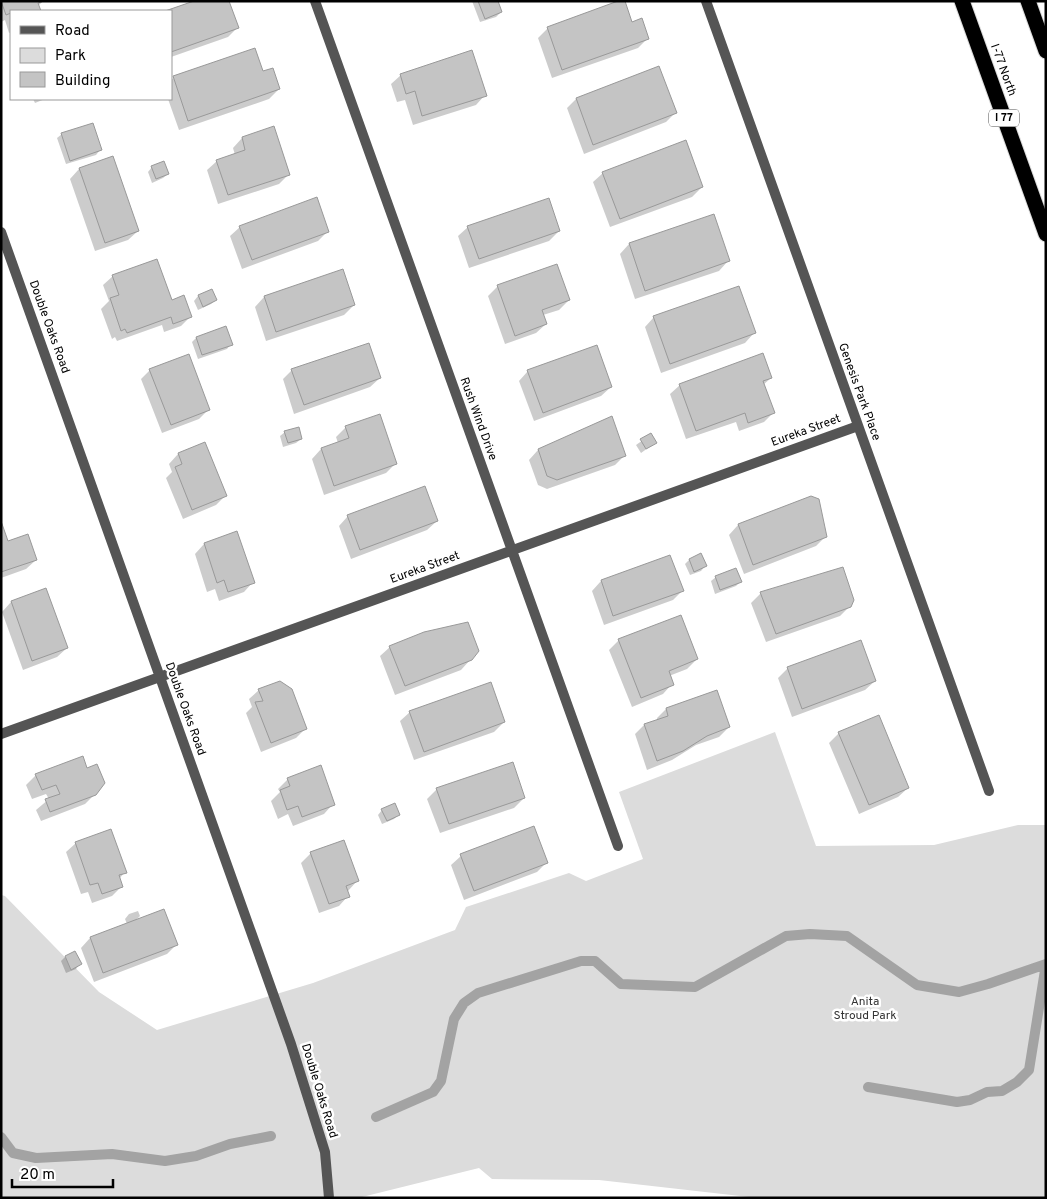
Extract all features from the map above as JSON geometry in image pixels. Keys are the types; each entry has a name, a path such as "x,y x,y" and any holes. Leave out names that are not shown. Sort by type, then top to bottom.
{"highway":[{"name":"I-77 North","path":"962,1 1046,234"},
{"path":"1028,1 1046,51"}],"street":[{"name":"Rush Wind Drive","path":"315,1 618,846"},
{"name":"Genesis Park Place","path":"706,1 988,792"},
{"name":"Double Oaks Road","path":"1,232 291,1044 325,1152 329,1198"},
{"name":"Eureka Street","path":"1,734 858,426"}],"green space":[{"name":"Anita Stroud Park","path":"775,732 816,846 934,845 1018,825 1046,825 1046,1198 758,1198 599,1180 492,1179 479,1168 358,1198 1,1198 1,895 5,896 99,992 157,1030 313,983 455,930 466,907 569,873 586,881 643,859 619,792"}],"building":[{"path":"1,1 44,1 38,3 41,10 10,10 10,13 6,15"},
{"path":"194,1 229,1 239,28 172,52 172,10 168,10"},
{"path":"478,1 498,1 502,12 485,19"},
{"path":"618,1 625,1 632,22 642,18 649,39 562,70 547,27"},
{"path":"255,48 263,71 273,68 280,89 188,121 173,76"},
{"path":"472,50 487,96 422,116 415,91 406,94 400,74"},
{"path":"659,66 677,113 593,145 576,98"},
{"path":"93,123 102,150 70,161 61,133"},
{"path":"274,126 290,175 228,195 216,160 245,150 242,137"},
{"path":"686,140 703,187 620,219 602,172"},
{"path":"113,156 139,231 105,243 79,168"},
{"path":"164,161 169,174 156,179 151,166"},
{"path":"317,197 329,232 252,260 239,226"},
{"path":"549,198 560,231 479,259 467,226"},
{"path":"714,214 730,261 645,291 629,243"},
{"path":"157,259 172,300 184,295 192,317 173,324 171,317 127,333 125,329 121,331 110,298 119,295 112,275"},
{"path":"557,264 570,300 542,310 547,324 515,336 497,285"},
{"path":"343,269 355,305 276,332 264,296"},
{"path":"739,286 756,333 670,364 653,316"},
{"path":"212,289 217,300 203,307 198,295"},
{"path":"226,326 233,345 202,355 196,337"},
{"path":"369,343 381,378 304,405 291,369"},
{"path":"597,345 612,387 543,413 527,370"},
{"path":"763,353 772,378 763,381 775,413 748,423 745,413 696,431 679,384"},
{"path":"189,354 210,410 171,425 149,369"},
{"path":"380,414 397,464 334,486 321,448 349,438 345,426"},
{"path":"612,416 626,456 557,480 547,476 538,449"},
{"path":"299,427 302,439 288,443 284,431"},
{"path":"651,433 657,443 646,449 640,439"},
{"path":"205,442 227,496 192,510 175,467 182,464 178,453"},
{"path":"425,486 438,521 360,550 347,515"},
{"path":"811,496 819,499 827,537 753,565 738,524"},
{"path":"1,521 8,541 28,534 37,560 1,572"},
{"path":"237,531 255,583 228,592 224,580 217,583 204,543"},
{"path":"701,553 707,566 694,572 689,559"},
{"path":"670,555 684,591 613,616 601,580"},
{"path":"843,567 854,600 851,607 776,634 760,592"},
{"path":"736,568 742,582 720,590 715,576"},
{"path":"46,588 68,648 32,661 11,601"},
{"path":"681,615 698,659 669,671 674,685 641,698 618,639"},
{"path":"468,622 479,651 472,660 405,686 389,646 424,632"},
{"path":"861,640 876,681 802,709 787,667"},
{"path":"280,681 292,689 307,729 271,743 255,702 263,701 258,689"},
{"path":"491,682 505,722 424,752 409,711"},
{"path":"717,690 730,727 707,736 683,751 657,761 644,724 668,716 666,708"},
{"path":"879,715 909,788 869,805 838,732"},
{"path":"83,756 87,768 97,764 105,783 96,795 50,812 45,799 60,794 56,785 42,790 35,774"},
{"path":"513,762 525,798 449,824 436,788"},
{"path":"321,765 335,805 302,817 298,806 287,810 280,790 290,786 287,778"},
{"path":"395,803 400,815 387,821 381,809"},
{"path":"534,826 548,863 474,891 460,854"},
{"path":"111,829 127,873 119,875 123,887 102,894 98,883 90,885 75,842"},
{"path":"344,840 359,881 346,886 350,897 329,904 310,852"},
{"path":"164,909 178,945 103,973 90,937"},
{"path":"75,951 82,964 71,970 65,956"}],"waterway":[{"path":"376,1117 433,1092 441,1081 454,1019 464,1003 478,993 581,961 595,961 621,984 695,987 786,936 810,934 847,936 917,985 959,992 1046,964"},
{"path":"868,1087 957,1102 970,1100 987,1092 1002,1091 1017,1082 1029,1070 1046,964"},
{"path":"1,1137 13,1153 36,1158 112,1154 165,1161 196,1156 230,1144 271,1136"}]}
